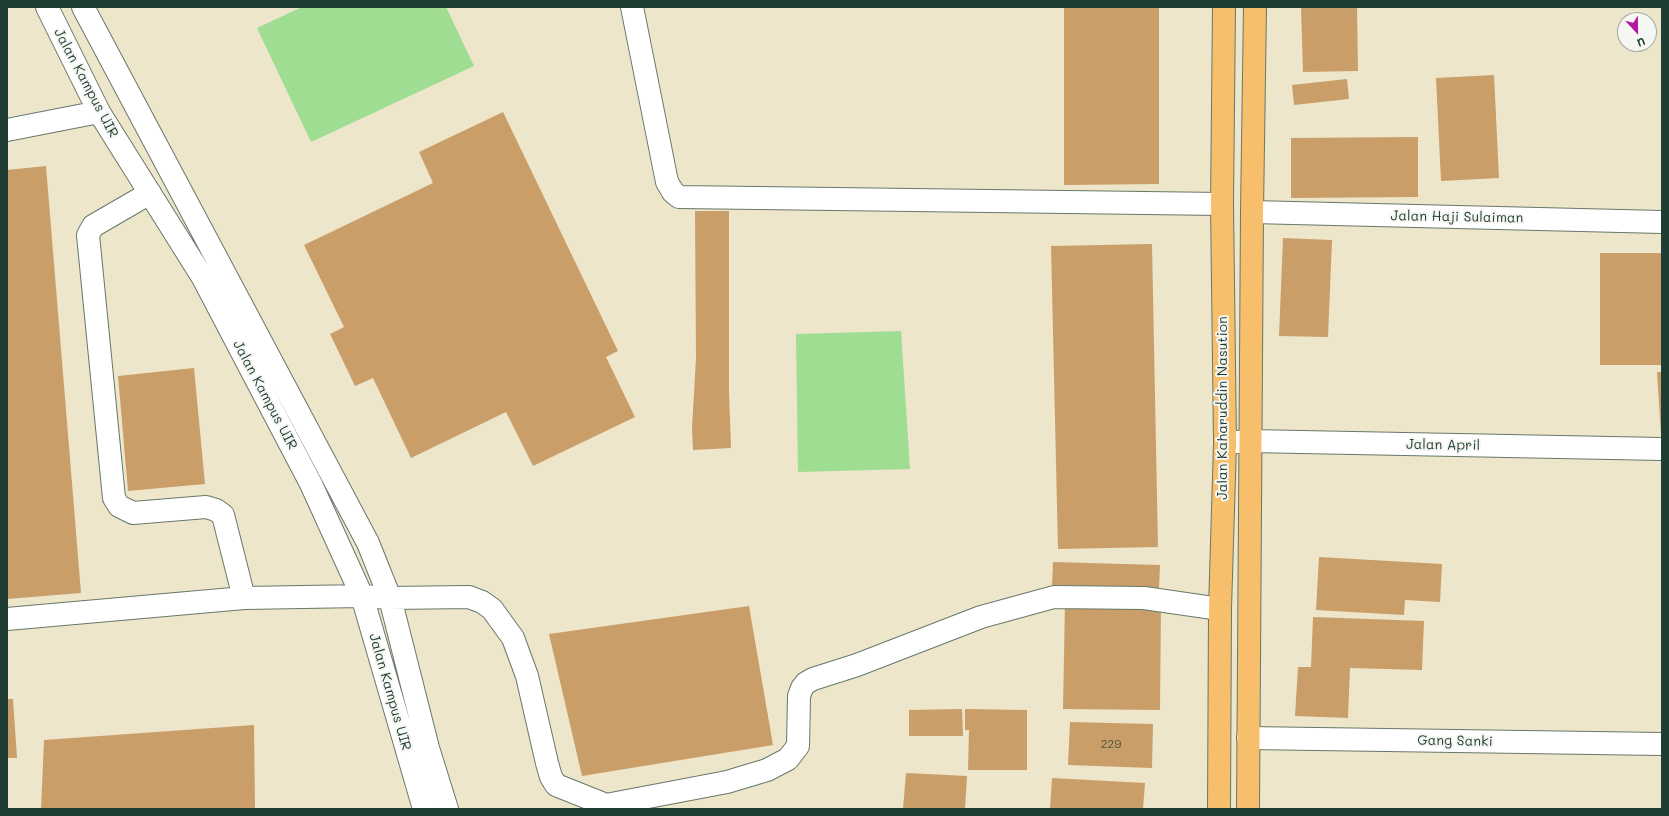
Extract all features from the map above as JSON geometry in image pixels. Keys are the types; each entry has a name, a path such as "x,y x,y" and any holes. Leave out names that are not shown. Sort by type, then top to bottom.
{"highway":[{"name":"Jalan Kaharuddin Nasution","path":"1219,809 1220,609 1225,443 1222,204 1224,7"},
{"name":"Jalan Kaharuddin Nasution","path":"1248,809 1250,441 1255,7"}],"street":[{"name":"Jalan Kampus UIR","path":"47,7 99,112 203,278 311,484 362,596 424,809"},
{"name":"Jalan Kampus UIR","path":"83,7 368,543 390,598 428,748 447,809"},
{"path":"632,7 667,182 673,192 679,197 1222,204"},
{"path":"7,130 99,112"},
{"path":"150,193 93,226 88,235 114,498 120,506 133,513 206,507 216,510 222,515 244,598"},
{"name":"Jalan Haji Sulaiman","path":"1252,212 1662,222"},
{"name":"Jalan April","path":"1225,443 1250,441 1662,449"},
{"path":"7,619 244,598 362,596 390,598 469,597 482,602 492,609 513,638 527,676 547,763 553,781 556,785 606,807 728,782 767,770 788,759 798,746 799,696 806,683 812,679 857,665 981,617 1054,597 1144,598 1220,609"},
{"name":"Gang Sanki","path":"1248,738 1662,744"}],"green space":[{"path":"302,7 446,7 474,66 311,142 257,28"},
{"path":"901,331 910,469 798,472 796,334"}],"building":[{"path":"1064,7 1159,7 1159,184 1064,185"},
{"path":"1301,7 1357,7 1358,71 1303,72"},
{"path":"1494,75 1499,178 1441,181 1436,78"},
{"path":"1347,79 1349,99 1294,105 1292,85"},
{"path":"503,112 618,351 606,357 635,417 533,466 506,412 411,458 373,378 355,386 330,334 344,327 304,245 433,183 419,152"},
{"path":"1418,137 1418,197 1291,198 1291,138"},
{"path":"46,166 81,593 7,599 7,170"},
{"path":"695,211 729,211 729,392 731,448 693,450 692,428 696,358"},
{"path":"1283,238 1332,240 1328,337 1279,336"},
{"path":"1152,244 1158,547 1058,549 1051,246"},
{"path":"1600,253 1662,253 1662,365 1600,365"},
{"path":"194,368 205,484 128,491 118,376"},
{"path":"1657,372 1662,372 1662,435 1661,435"},
{"path":"1319,557 1442,564 1440,602 1405,600 1404,615 1316,610"},
{"path":"1053,562 1160,565 1159,588 1052,585"},
{"path":"1065,602 1161,603 1160,710 1063,709"},
{"path":"749,606 773,745 582,776 549,634"},
{"path":"1313,617 1424,621 1422,670 1350,668 1348,718 1295,716 1298,667 1311,667"},
{"path":"7,699 13,699 17,758 7,758"},
{"path":"962,709 963,736 909,736 909,710"},
{"path":"965,709 1027,710 1027,770 968,770 969,730 965,730"},
{"path":"1070,722 1153,724 1152,768 1068,765"},
{"path":"254,725 255,809 41,809 44,740"},
{"path":"906,773 967,776 965,809 903,809"},
{"path":"1052,778 1145,783 1143,809 1050,809"}]}
